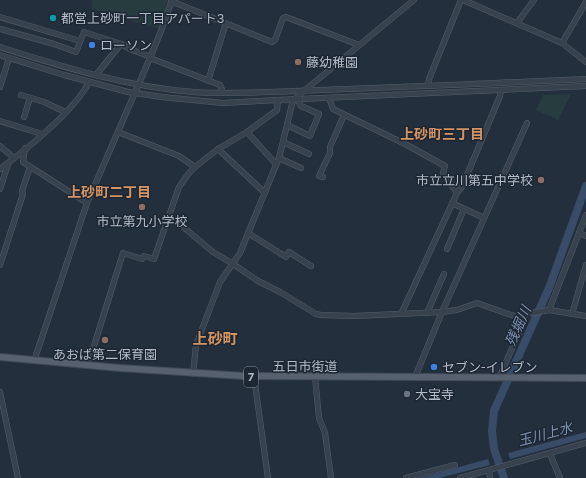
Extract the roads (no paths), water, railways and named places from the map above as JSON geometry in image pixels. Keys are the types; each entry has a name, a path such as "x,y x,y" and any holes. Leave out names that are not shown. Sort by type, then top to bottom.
{"main road":[{"name":"五日市街道","path":"0,357 193,374 246,374 254,377 586,378"}],"street":[{"path":"34,360 88,203 138,84 151,58 171,0 272,42 275,40 283,18 286,17 359,45"},
{"path":"193,374 196,345 220,282 234,264 240,253 265,193 279,158 295,99 414,0"},
{"path":"428,86 428,79 462,0 474,2 562,43 586,62"},
{"path":"518,23 534,0"},
{"path":"562,43 585,5"},
{"path":"0,18 80,42"},
{"path":"208,81 226,23"},
{"path":"0,29 54,44 76,52 84,32 121,44 151,58 220,85 223,92"},
{"path":"96,75 121,44"},
{"path":"0,48 96,75 138,84 194,92 428,86 586,79"},
{"path":"0,55 89,82 135,94 223,103 586,86"},
{"path":"0,88 9,58"},
{"path":"559,80 563,85 561,87"},
{"path":"0,169 42,134 65,112 86,88 89,82"},
{"path":"507,90 507,84 511,82"},
{"path":"401,314 452,203 465,180 500,96 501,90"},
{"path":"21,95 44,102 65,112"},
{"path":"24,117 30,98"},
{"path":"329,98 333,109 407,145 444,166 443,173 457,193"},
{"path":"287,124 310,136 318,114 301,106 295,99"},
{"path":"88,365 124,252 142,259 144,256 154,259 179,187 195,167 277,110 278,100"},
{"path":"323,177 319,176 330,153 330,147 344,115"},
{"path":"0,120 42,134"},
{"path":"415,377 442,312 526,123"},
{"path":"118,132 179,156 195,167"},
{"path":"247,132 276,164"},
{"path":"283,142 309,154"},
{"path":"0,146 14,158"},
{"path":"25,148 23,162 88,203"},
{"path":"218,150 265,193"},
{"path":"279,158 300,168"},
{"path":"0,189 8,163"},
{"path":"0,265 23,194 22,191 30,167"},
{"path":"452,203 484,218"},
{"path":"447,249 464,209"},
{"path":"169,215 212,252 234,264 258,281 321,315 354,316 442,312 457,310 477,303 514,316 547,310 586,316"},
{"path":"547,310 586,216"},
{"path":"248,233 286,257 289,252 311,266"},
{"path":"579,233 586,236"},
{"path":"451,239 456,242"},
{"path":"572,314 586,265"},
{"path":"427,313 444,274"},
{"path":"501,378 524,321 522,314"},
{"path":"254,377 268,478"},
{"path":"315,377 318,418 325,433 331,478"},
{"path":"0,392 18,478"},
{"path":"463,478 586,444"},
{"path":"550,454 560,478"},
{"path":"406,478 455,465"},
{"path":"490,478 492,470"}],"water":[{"path":"586,432 586,438 510,459 508,453"},
{"path":"488,459 490,465 439,478 420,478"}],"waterway":[{"name":"残堀川","path":"504,478 494,449 492,431 494,411 549,288 586,186"}],"place":[{"name":"都営上砂町一丁目アパート3","path":"53,18"},
{"name":"ローソン","path":"92,45"},
{"name":"藤幼稚園","path":"298,62"},
{"name":"市立立川第五中学校","path":"541,180"},
{"name":"市立第九小学校","path":"142,207"},
{"name":"あおば第二保育園","path":"105,340"},
{"name":"セブン-イレブン","path":"434,367"},
{"name":"大宝寺","path":"407,394"}],"district":[{"name":"上砂町三丁目","path":"442,134"},
{"name":"上砂町二丁目","path":"109,192"},
{"name":"上砂町","path":"215,339"}],"water label":[{"name":"玉川上水","path":"545,434"}]}
